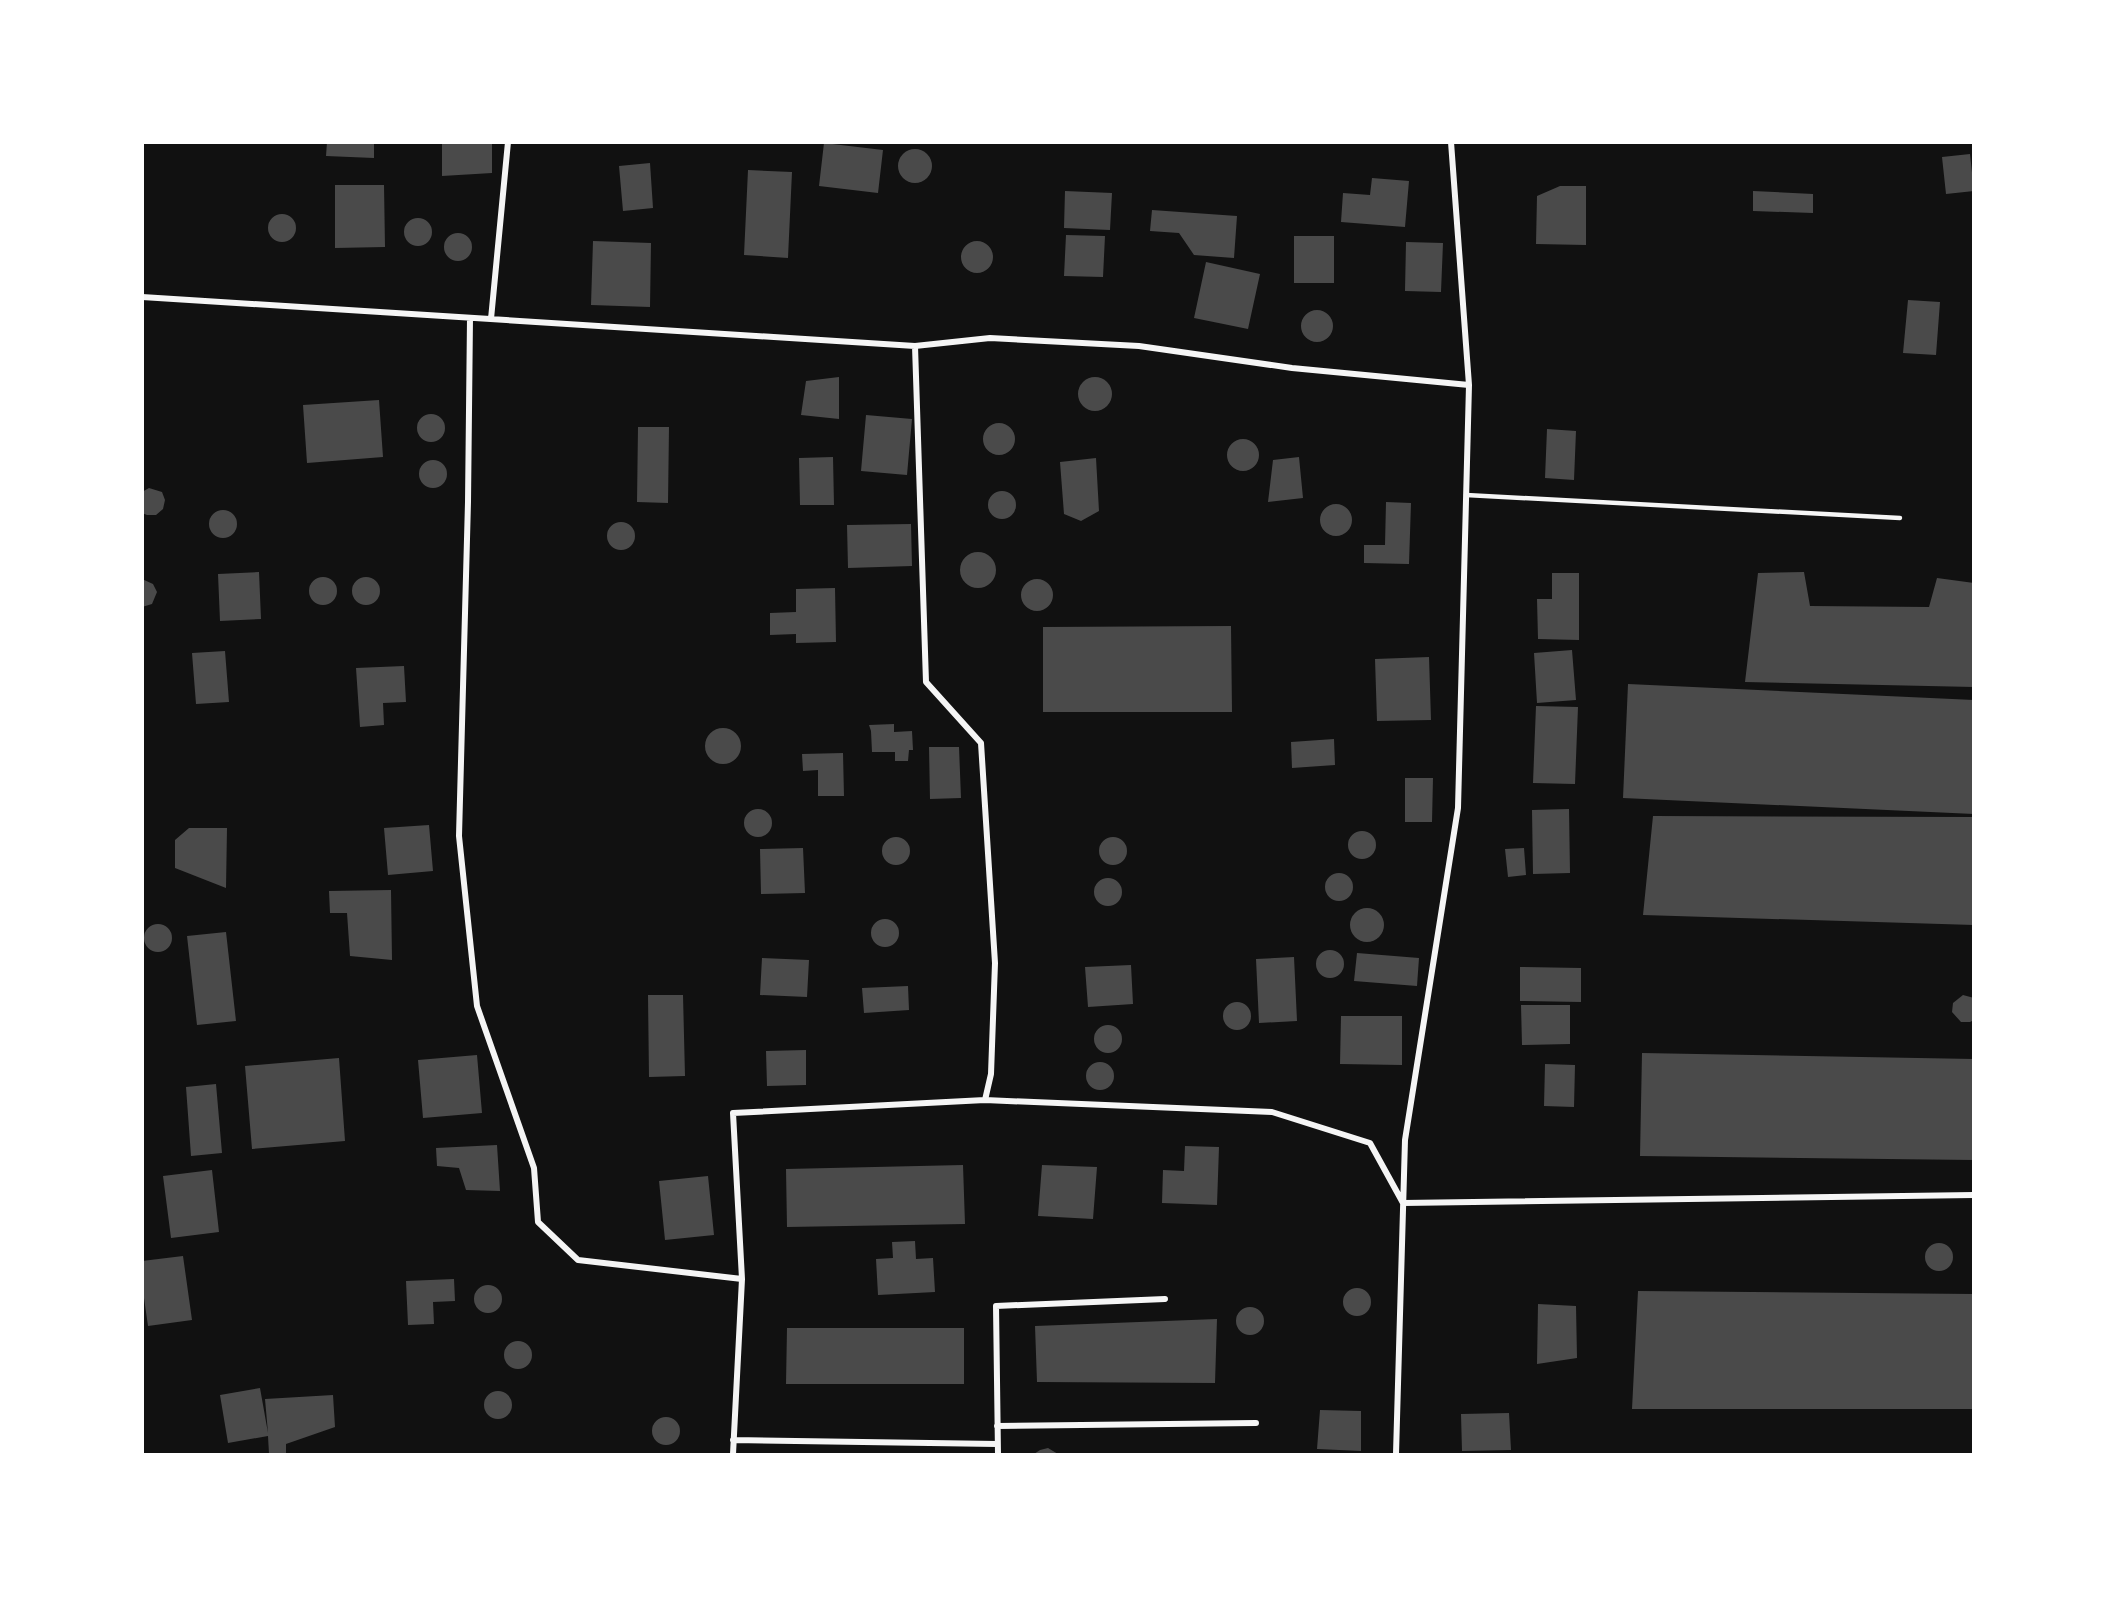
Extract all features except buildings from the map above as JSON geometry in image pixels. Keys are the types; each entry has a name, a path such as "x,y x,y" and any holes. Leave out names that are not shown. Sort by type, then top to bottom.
{"street":[{"path":"491,319 508,142"},
{"path":"1396,1455 1405,1140 1458,808 1469,385 1451,142"},
{"path":"142,297 915,345 990,338 1139,346 1292,368 1469,385"},
{"path":"470,318 468,502 459,836 477,1006 534,1168 538,1222 578,1260 742,1279"},
{"path":"915,345 926,682 981,743 995,963 991,1074 986,1100"},
{"path":"733,1455 742,1279 733,1113 986,1100 1272,1112 1370,1143 1403,1203"},
{"path":"1403,1203 1974,1195"},
{"path":"998,1455 996,1306 1165,1299"},
{"path":"997,1426 1256,1424"},
{"path":"733,1440 998,1444"}],"lane":[{"path":"1466,495 1900,518"}]}
